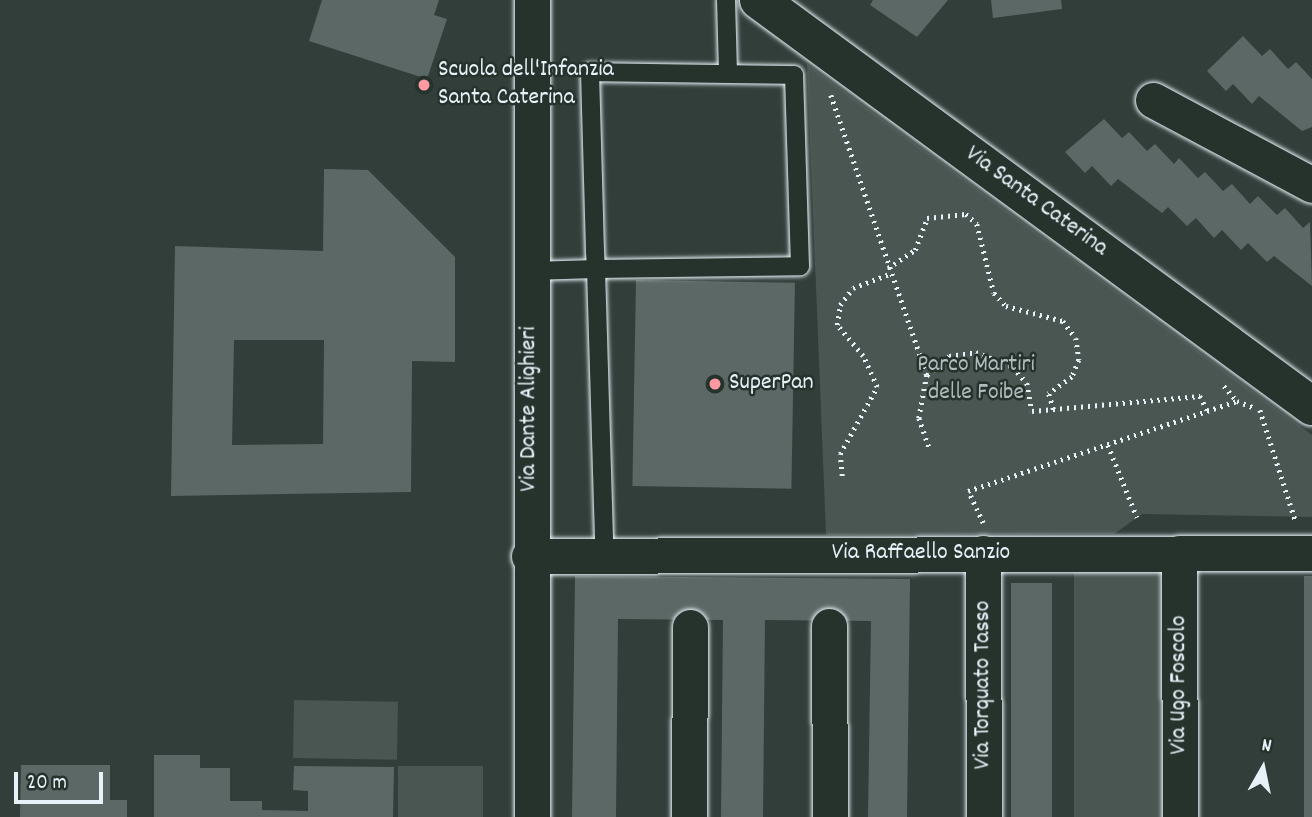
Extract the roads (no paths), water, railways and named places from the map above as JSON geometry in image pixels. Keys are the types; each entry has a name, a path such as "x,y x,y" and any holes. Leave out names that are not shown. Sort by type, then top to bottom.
{"main road":[{"name":"Via Santa Caterina","path":"759,0 1307,394"}],"street":[{"name":"Via Dante Alighieri","path":"532,0 529,556 532,817"},
{"path":"1153,100 1312,185"},
{"name":"Via Raffaello Sanzio","path":"529,556 983,540 1179,553 1308,541"},
{"name":"Via Torquato Tasso","path":"983,540 984,817"},
{"name":"Via Ugo Foscolo","path":"1179,553 1180,817"},
{"path":"830,626 830,817"},
{"path":"690,627 690,817"}],"lane":[{"path":"726,0 728,74"},
{"path":"531,271 596,269 800,266 794,75 590,72 596,269 605,555"}],"place":[{"name":"Scuola dell'Infanzia Santa Caterina","path":"424,85"},
{"name":"SuperPan","path":"715,384"}],"park label":[{"name":"Parco Martiri delle Foibe","path":"976,380"}]}
